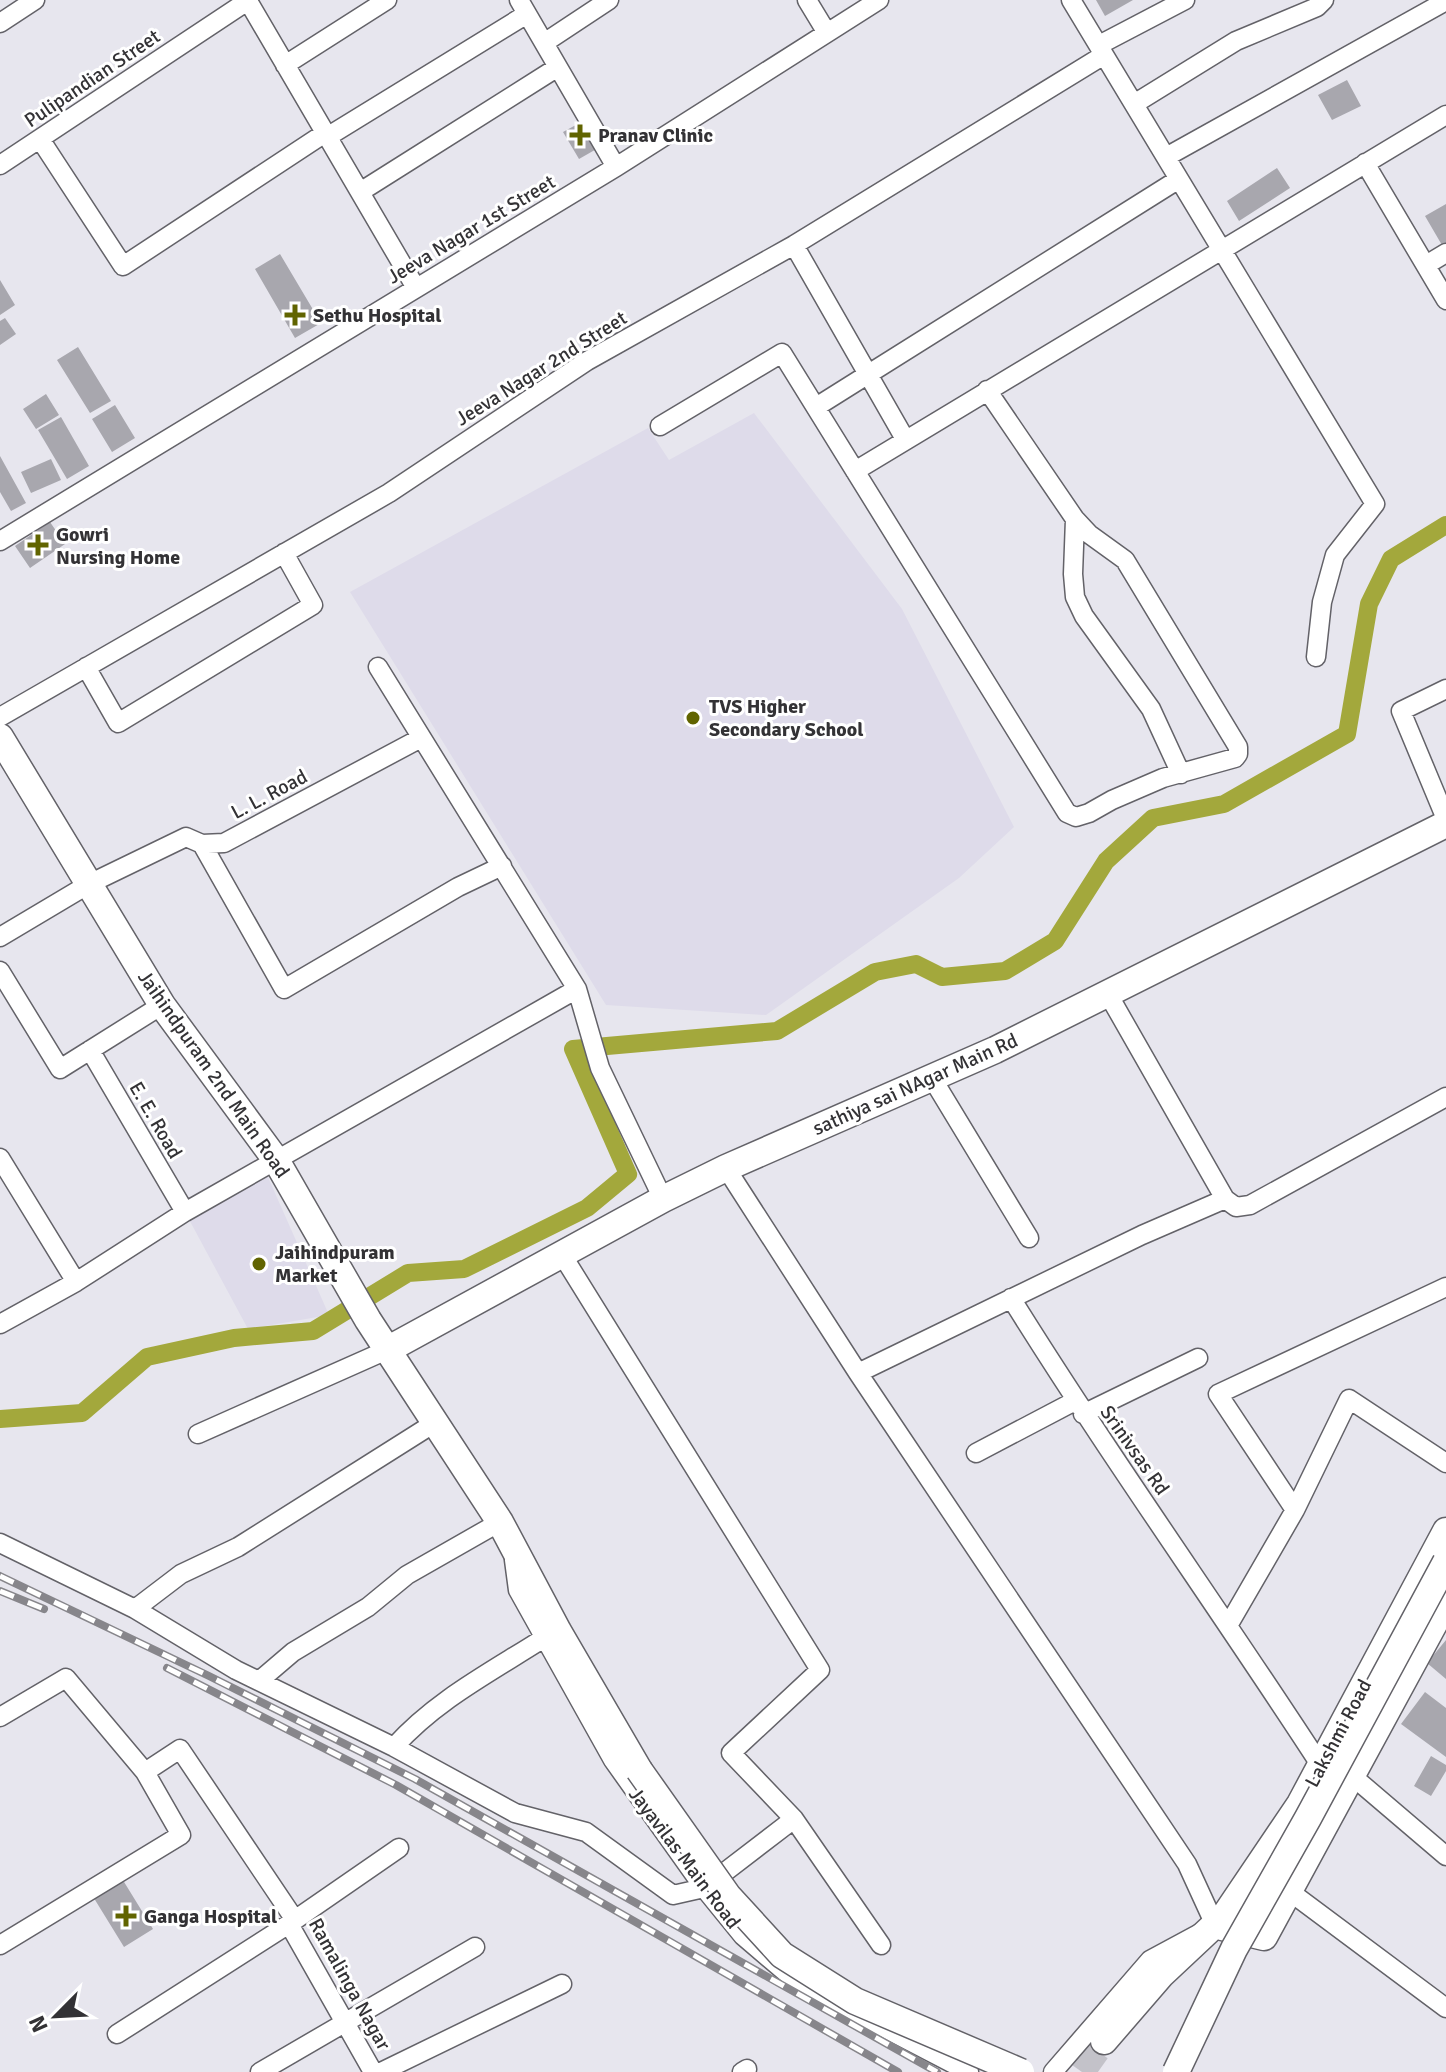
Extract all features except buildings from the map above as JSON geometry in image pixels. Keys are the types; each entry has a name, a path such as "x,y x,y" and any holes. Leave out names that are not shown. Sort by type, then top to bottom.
{"street":[{"path":"0,23 35,0"},
{"path":"248,0 416,288"},
{"name":"Pulipandian Street","path":"0,165 248,0"},
{"path":"285,65 387,0"},
{"path":"544,43 609,0"},
{"path":"807,0 827,33"},
{"path":"1071,0 1375,504 1335,555 1322,602 1316,657"},
{"name":"Jeeva Nagar 2nd Street","path":"0,717 389,493 587,361 794,245 1185,0"},
{"path":"1134,104 1236,41 1317,7 1324,0"},
{"name":"Jeeva Nagar 1st Street","path":"3,533 616,167 875,1"},
{"path":"1166,157 1446,1"},
{"path":"40,139 123,266 523,7 616,167"},
{"path":"360,192 558,67"},
{"path":"855,471 1446,115"},
{"path":"1365,163 1446,300"},
{"path":"816,407 1179,179"},
{"path":"794,245 905,439"},
{"path":"1426,265 1446,253"},
{"path":"660,426 782,353 1067,813 1076,817 1089,813 1163,778 1228,761 1238,754 1238,747 1125,560 1089,534 1075,519 987,390"},
{"path":"1075,519 1075,597 1084,616 1151,709 1181,774"},
{"path":"86,667 118,723 313,605 284,553"},
{"path":"378,667 577,989 600,1068 663,1199"},
{"path":"1446,689 1401,711 1446,822"},
{"name":"Jaihindpuram 2nd Main Road","path":"0,737 162,1005 276,1160 368,1320"},
{"name":"L. L. Road","path":"0,937 89,884 186,837 202,844 224,843 421,738"},
{"name":"sathiya sai NAgar Main Rd","path":"387,1350 663,1199 726,1168 995,1050 1446,822"},
{"path":"202,844 284,989 458,887 502,866"},
{"path":"0,971 60,1069 162,1005"},
{"path":"0,1324 76,1282 185,1212 577,989"},
{"path":"1108,994 1225,1199 1236,1207 1250,1205 1446,1097"},
{"name":"E. E. Road","path":"90,1050 185,1212"},
{"path":"932,1078 1029,1238"},
{"path":"0,1158 76,1282"},
{"path":"726,1168 858,1373 1187,1864 1215,1925 1150,1960 1053,2072"},
{"path":"858,1373 1142,1235 1225,1199"},
{"path":"561,1253 820,1670 731,1753 794,1819 881,1945"},
{"path":"1295,1510 1218,1394 1446,1287"},
{"name":"Srinivsas Rd","path":"1011,1298 1079,1408 1229,1624 1321,1766"},
{"name":"Jayavilas Main Road","path":"368,1320 500,1522 558,1631 639,1770 728,1896 782,1955 855,2001 1021,2072"},
{"path":"198,1434 387,1350"},
{"path":"976,1453 1198,1358"},
{"path":"1229,1624 1295,1510 1349,1399 1446,1463"},
{"path":"135,1609 181,1574 238,1547 436,1422"},
{"path":"259,1681 293,1652 368,1607 407,1575 500,1522"},
{"name":"Lakshmi Road","path":"1104,2041 1161,1975 1225,1915 1300,1804 1446,1531"},
{"path":"0,1543 135,1609 259,1681 394,1747 515,1813 586,1832 673,1895 704,1888 794,1819"},
{"name":"Jayavilas Main Road","path":"512,1545 518,1590 613,1760 704,1888 743,1936 790,1976 840,2006 969,2072"},
{"path":"1176,2072 1234,1949 1316,1805 1446,1562"},
{"name":"Lakshmi Road","path":"1215,1925 1264,1937 1446,1602"},
{"path":"394,1747 416,1722 447,1699 544,1638"},
{"path":"0,1717 66,1678 145,1772 181,1835 0,1945"},
{"name":"Ramalinga Nagar","path":"145,1772 180,1749 292,1922 373,2072"},
{"path":"1351,1775 1446,1856"},
{"path":"117,2034 292,1922 399,1848"},
{"path":"1289,1891 1446,2008"},
{"path":"260,2072 475,1947"},
{"path":"381,2072 562,1984"}],"shaded area":[{"name":"TVS Higher Secondary School","path":"754,413 902,609 1014,827 959,878 766,1015 606,1005 350,592 648,428 669,460"},
{"name":"Jaihindpuram Market","path":"267,1175 329,1315 248,1329 185,1212"}],"waterway":[{"path":"0,1419 82,1413 147,1357 234,1338 313,1331 408,1273 464,1269 587,1208 628,1174 573,1049 777,1031 875,972 916,964 942,977 1005,971 1055,941 1106,861 1153,818 1224,804 1347,734 1369,604 1391,559 1446,525"}],"tunnel":[{"path":"1082,2072 1104,2041"}],"railway":[{"path":"0,1576 415,1779 937,2072"},
{"path":"0,1591 44,1609"},
{"path":"167,1668 396,1785 898,2072"}],"place":[{"name":"Pranav Clinic","path":"580,135"},
{"name":"Sethu Hospital","path":"295,315"},
{"name":"Gowri Nursing Home","path":"38,545"},
{"name":"TVS Higher Secondary School","path":"693,718"},
{"name":"Jaihindpuram Market","path":"259,1264"},
{"name":"Ganga Hospital","path":"126,1916"}]}
